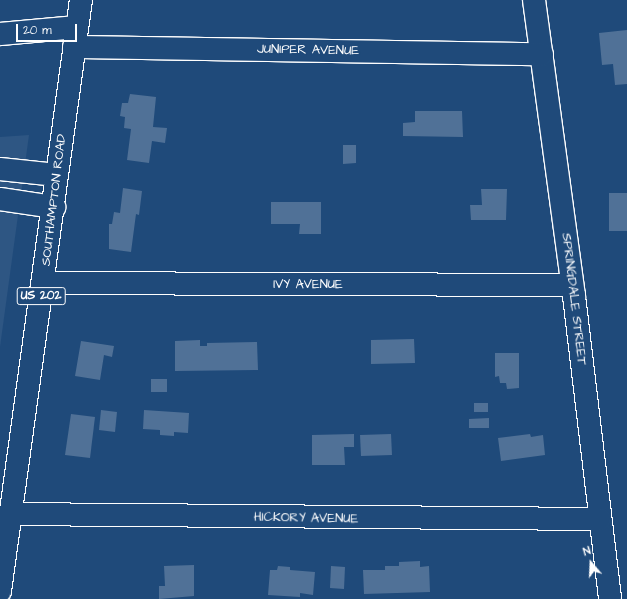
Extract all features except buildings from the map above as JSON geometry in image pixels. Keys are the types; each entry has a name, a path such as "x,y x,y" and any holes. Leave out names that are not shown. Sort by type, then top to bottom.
{"street":[{"name":"SOUTHAMPTON ROAD","path":"0,591 11,514 6,489 43,282 81,0"},
{"name":"SPRINGDALE STREET","path":"534,0 572,285 610,599"},
{"name":"JUNIPER AVENUE","path":"0,34 542,54"},
{"path":"0,169 57,174"},
{"path":"0,199 54,206"},
{"name":"IVY AVENUE","path":"43,282 572,285"},
{"name":"HICKORY AVENUE","path":"11,514 600,519"}],"shaded area":[{"path":"29,135 0,347 0,137"}]}
